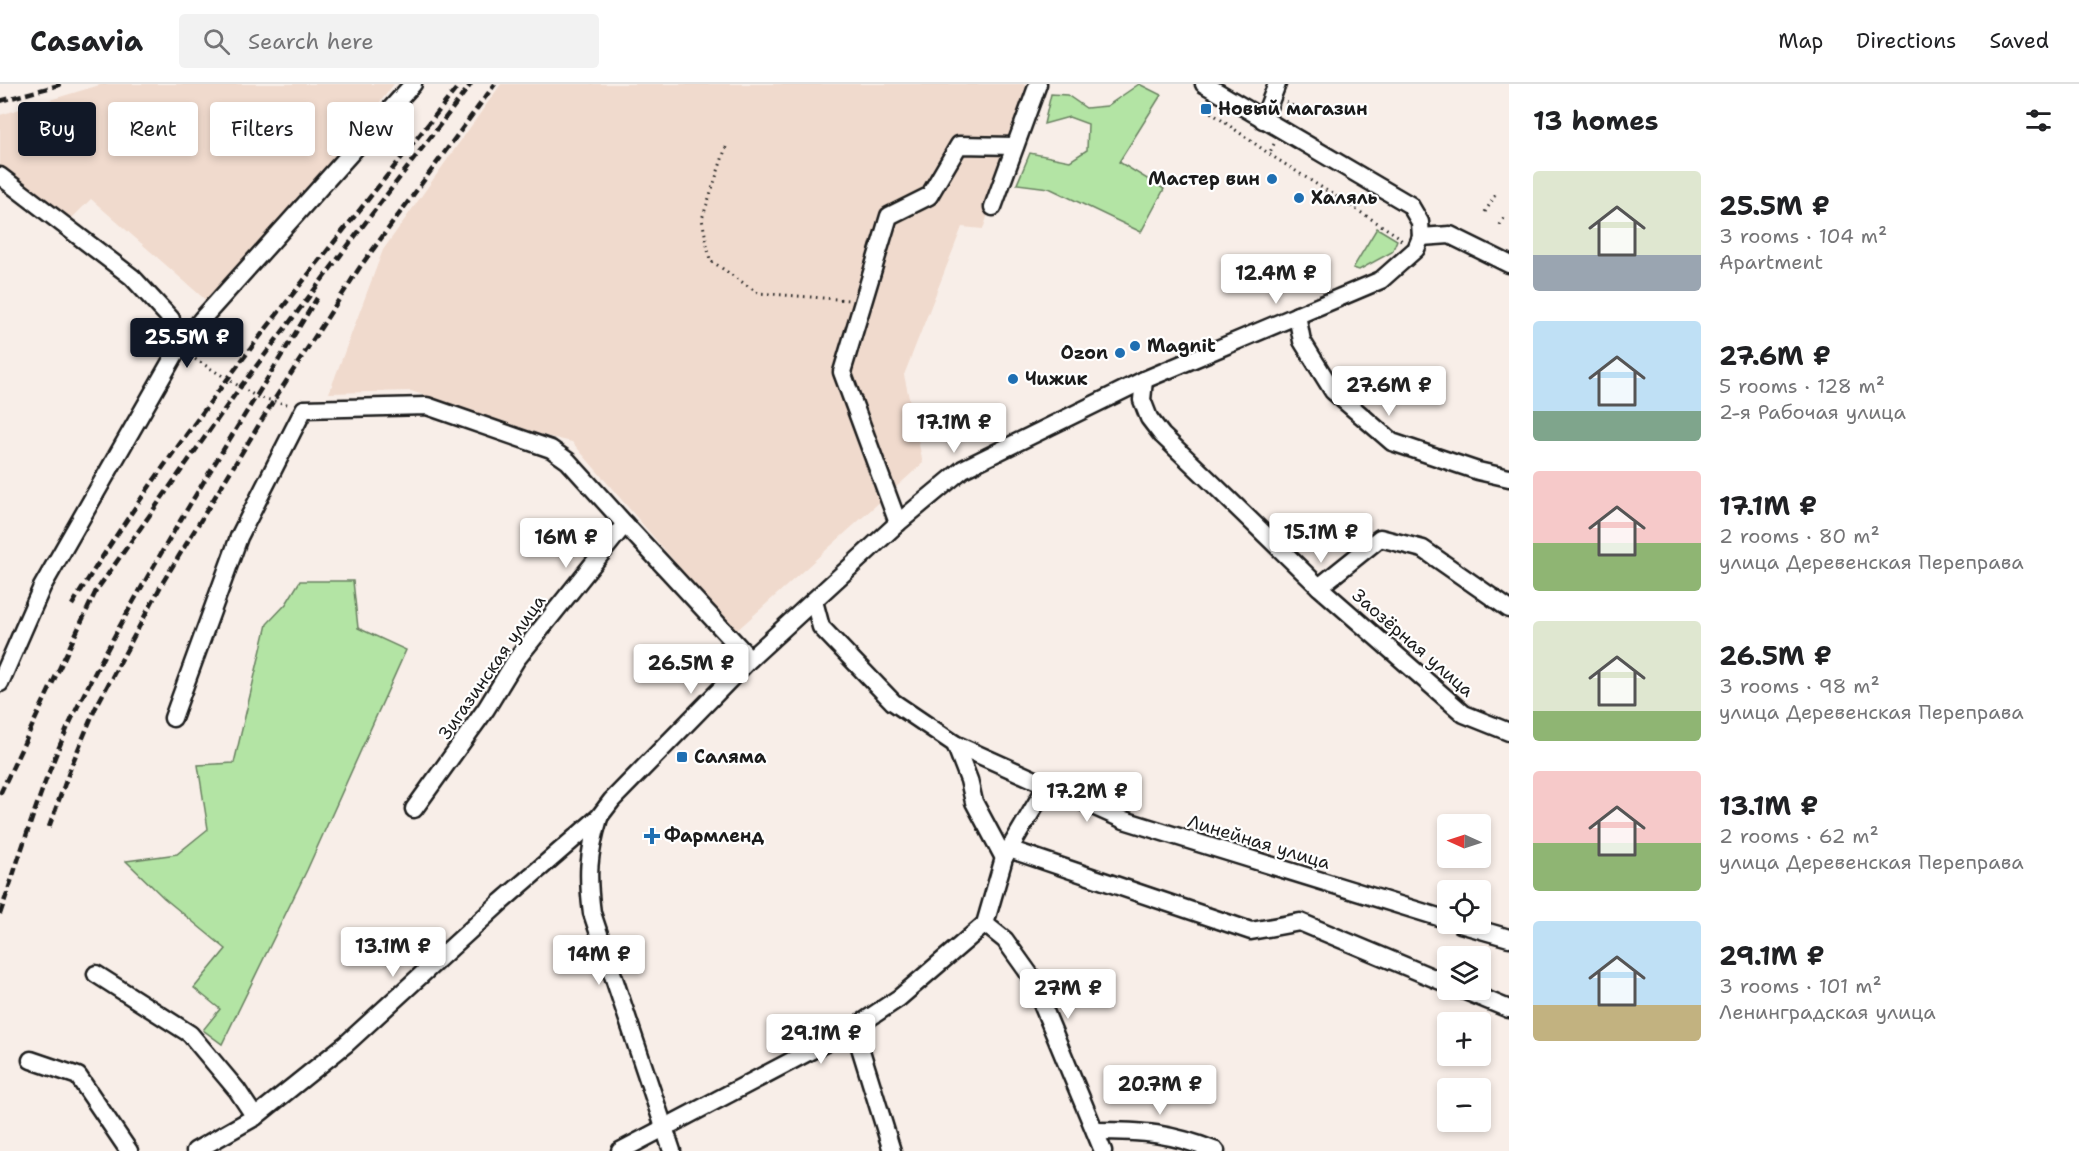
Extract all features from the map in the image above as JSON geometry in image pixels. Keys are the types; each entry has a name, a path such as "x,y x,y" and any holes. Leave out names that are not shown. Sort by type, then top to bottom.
{"street":[{"path":"0,683 42,587 178,349 202,319 413,84"},
{"path":"993,207 1038,84"},
{"path":"195,1151 255,1117 345,1044 599,817 612,800 750,659 898,523 963,469 1144,380 1381,280 1416,249 1420,237 1420,222 1410,205 1204,84"},
{"path":"1263,120 1276,84"},
{"path":"898,523 842,372 889,216 929,196 959,145 1015,146"},
{"path":"0,176 132,276 171,319 178,349"},
{"path":"1420,237 1450,235 1509,264"},
{"path":"1297,315 1302,341 1333,392 1392,442 1478,471 1509,478"},
{"name":"Заозёрная улица","path":"1144,380 1142,400 1149,418 1162,435 1319,587 1464,714 1509,732"},
{"path":"173,718 239,537 304,409 427,406 551,449 568,461 750,659"},
{"name":"Зигазинская улица","path":"414,809 486,709 516,660 625,524"},
{"path":"1319,587 1380,538 1423,549 1509,609"},
{"name":"Линейная улица","path":"814,601 821,627 892,702 954,744 1124,820 1437,918"},
{"path":"954,744 969,780 974,802 1006,853 1251,931 1300,922 1437,979"},
{"path":"620,1151 854,1029 899,998 985,924 1006,853 1046,787"},
{"path":"599,817 588,855 592,913 672,1151"},
{"path":"985,924 1005,940 1030,975 1103,1151"},
{"path":"1491,933 1509,938"},
{"path":"96,974 190,1034 237,1090 255,1117"},
{"path":"1487,1000 1509,1009"},
{"path":"854,1029 892,1151"},
{"path":"31,1060 78,1076 129,1151"},
{"path":"1095,1131 1147,1131 1189,1141 1216,1151"}],"path":[{"path":"1288,119 1296,108"},
{"path":"1206,109 1269,154 1398,236 1403,244"},
{"path":"1269,154 1274,144"},
{"path":"726,147 702,219 710,260 758,293 863,301"},
{"path":"1485,212 1495,196 1498,198"},
{"path":"1500,225 1505,216"},
{"path":"178,349 257,397 304,409"}],"shaded area":[{"path":"103,84 394,84 380,102 327,102 327,156 339,156 310,193 209,303 91,199 72,218 0,170 0,115 18,110 18,156 96,156 96,102 43,102"},
{"path":"501,84 1033,84 983,229 962,227 904,375 923,463 735,632 572,442 546,436 411,391 329,393 383,250"}],"green space":[{"path":"1139,84 1161,95 1119,162 1164,189 1141,232 1049,188 1017,184 1030,153 1070,161 1087,150 1088,124 1069,117 1044,124 1051,94 1067,95 1086,108 1107,106"},
{"path":"1377,228 1397,240 1392,252 1359,270 1353,268"},
{"path":"300,581 353,581 358,628 406,650 307,870 222,1044 203,1030 220,1009 194,988 226,949 164,898 126,861 177,854 208,829 198,765 234,763 267,624 286,604"}],"railway":[{"path":"0,101 63,84"},
{"path":"72,605 161,469 209,404 460,84"},
{"path":"0,794 96,591 241,386 471,84"},
{"path":"49,827 95,709 163,582 274,400 360,267 495,84"},
{"path":"0,914 53,763 101,660 191,503 317,298"}],"place":[{"name":"Новый магазин","path":"1206,109"},
{"name":"Мастер вин","path":"1272,179"},
{"name":"Халяль","path":"1299,198"},
{"name":"Magnit","path":"1135,346"},
{"name":"Ozon","path":"1120,353"},
{"name":"Чижик","path":"1013,379"},
{"name":"Саляма","path":"682,757"},
{"name":"Фармленд","path":"652,836"}]}
